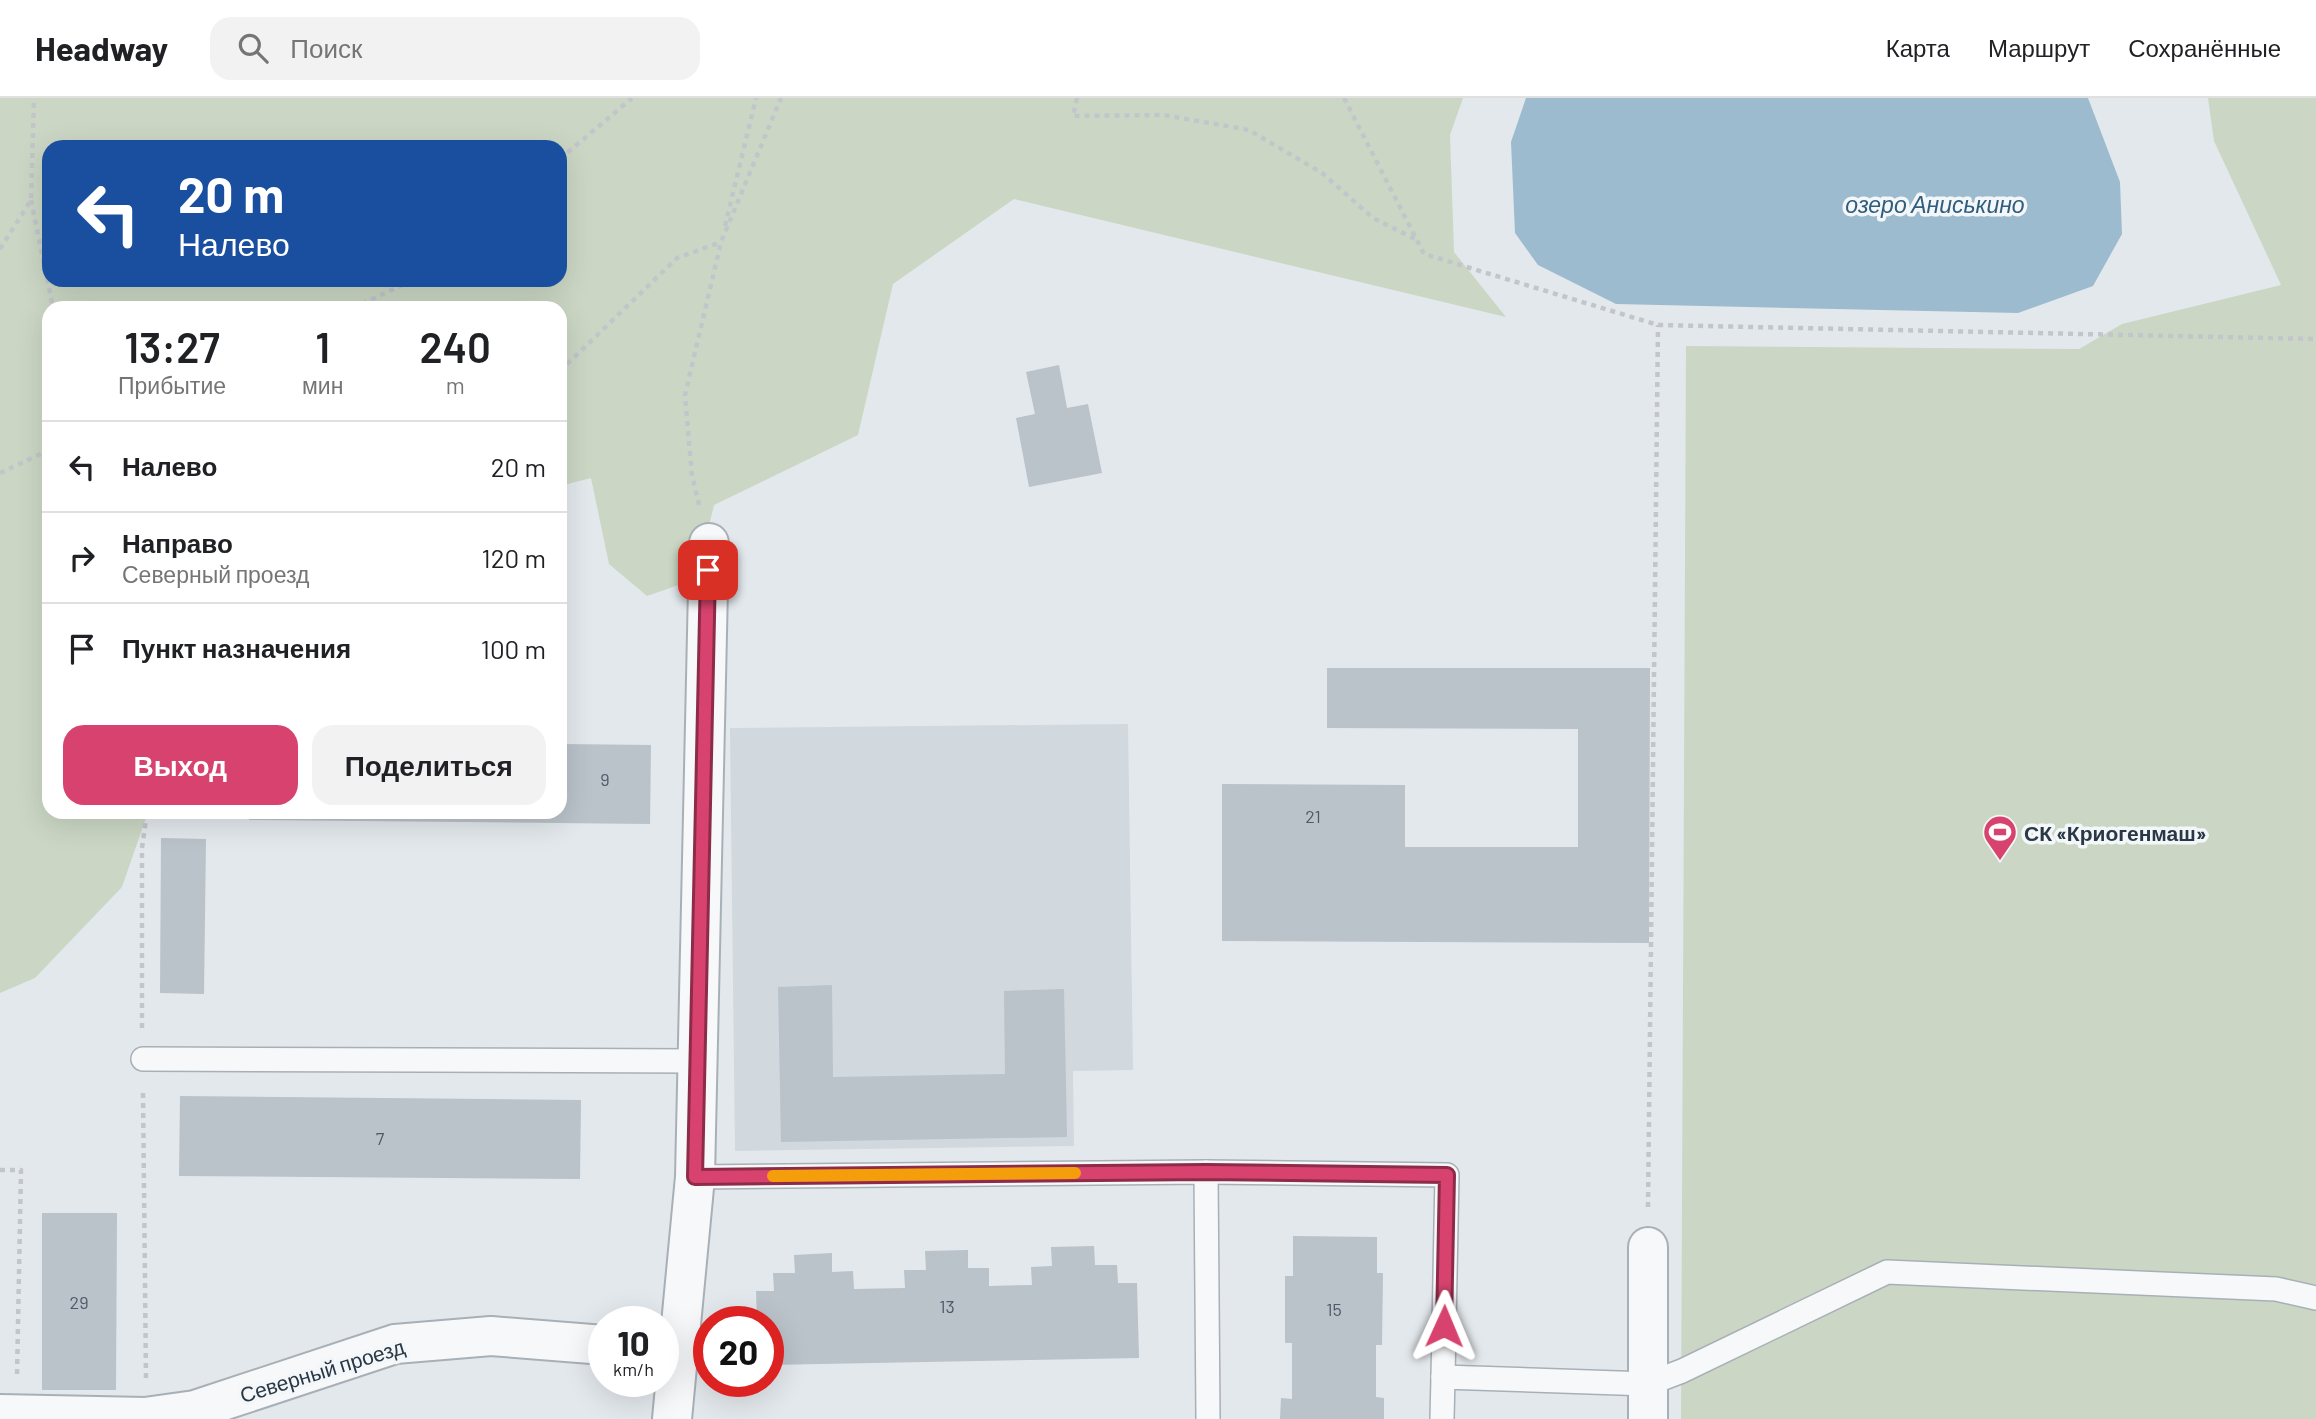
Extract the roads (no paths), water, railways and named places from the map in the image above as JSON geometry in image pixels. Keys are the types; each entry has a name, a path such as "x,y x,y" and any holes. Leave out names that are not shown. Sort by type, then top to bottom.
{"street":[{"path":"676,1306 695,1177 709,543"},
{"path":"1648,1247 1648,1401"},
{"name":"Северный проезд","path":"8,1415 145,1418 195,1410 395,1344 491,1336 588,1344"},
{"path":"671,1397 672,1419"}],"lane":[{"path":"143,1059 697,1061"},
{"path":"695,1177 1206,1172 1447,1175 1441,1419"},
{"path":"1206,1172 1208,1419"},
{"path":"1443,1377 1648,1401 1682,1371 1887,1272 2276,1289 2316,1298"}],"water":[{"name":"озеро Аниськино","path":"1526,98 2088,98 2120,182 2122,234 2093,286 2018,313 1616,304 1538,265 1515,233 1511,142"}],"place":[{"name":"СК «Криогенмаш»","path":"2000,862"}]}
